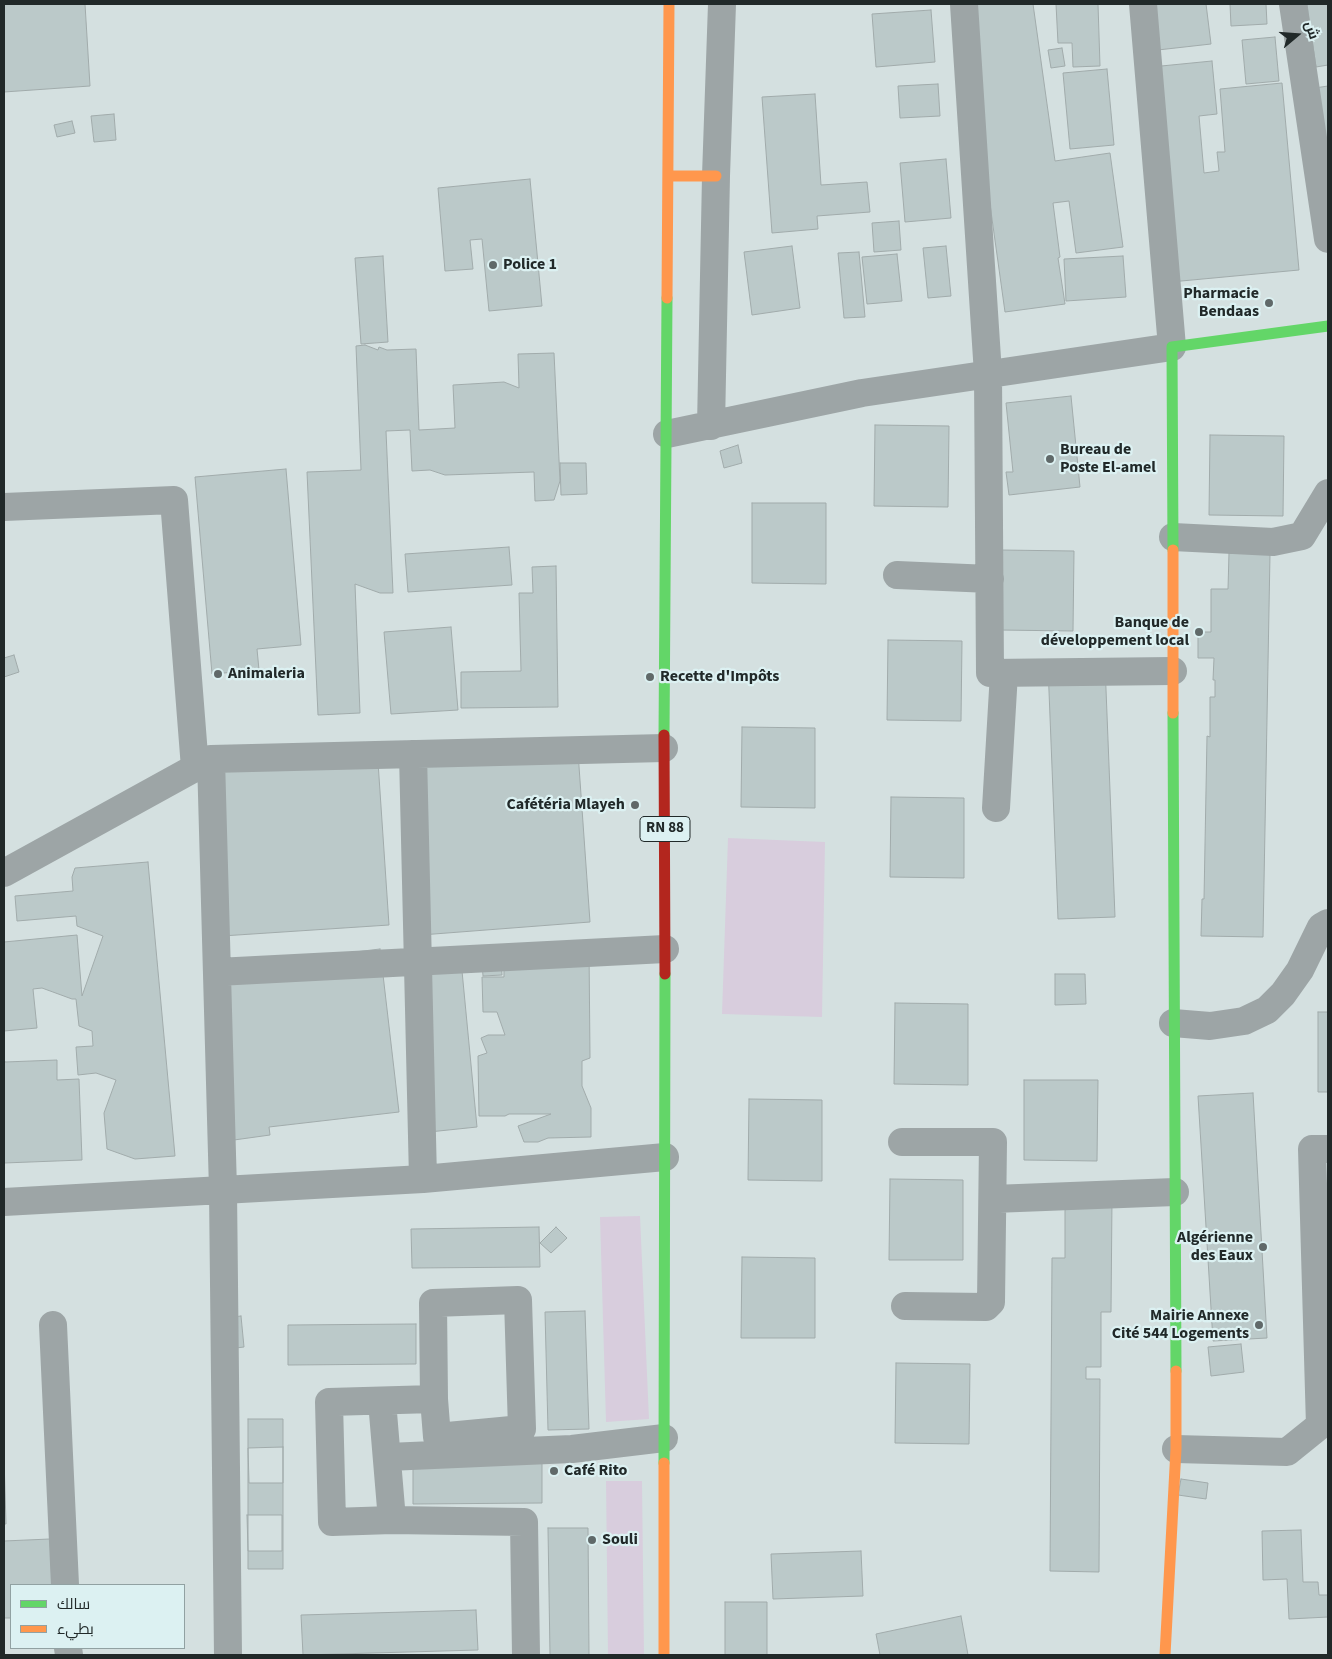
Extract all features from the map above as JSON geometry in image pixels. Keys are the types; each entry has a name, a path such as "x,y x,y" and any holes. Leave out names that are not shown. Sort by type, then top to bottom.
{"main road":[{"name":"RN 88","path":"664,1655 664,748 669,4"},
{"path":"669,176 716,176"},
{"path":"1165,1655 1176,1449 1172,347 1328,326"}],"street":[{"path":"711,426 716,176 722,4"},
{"path":"964,4 988,374 990,674 1173,671"},
{"path":"667,434 862,393 1172,347 1143,4"},
{"path":"1292,4 1328,239"},
{"path":"1173,538 1273,542 1302,536 1328,493"},
{"path":"4,507 174,500 203,763 217,972 223,1190 228,1655"},
{"path":"897,575 990,579"},
{"path":"996,808 1004,673"},
{"path":"4,873 203,763 413,754 664,748"},
{"path":"413,754 423,1179"},
{"path":"1174,1023 1210,1026 1244,1022 1267,1010 1283,994 1300,970 1318,957 1321,927 1328,923"},
{"path":"217,972 665,949"},
{"path":"902,1142 993,1142 992,1301 986,1307 905,1306"},
{"path":"1176,1449 1287,1452 1324,1422 1312,1149 1328,1149"},
{"path":"4,1202 423,1179 665,1157"},
{"path":"993,1199 1174,1192"},
{"path":"518,1300 522,1429 437,1437 434,1399 433,1303 518,1300"},
{"path":"54,1326 66,1584"},
{"path":"434,1399 329,1402 332,1522 392,1520 524,1522 526,1655"},
{"path":"382,1401 392,1520"},
{"path":"388,1457 572,1449 664,1438"}],"shaded area":[{"path":"728,838 825,842 822,1017 722,1014"},
{"path":"640,1216 649,1419 606,1422 600,1217"},
{"path":"606,1481 642,1481 644,1655 608,1655"}],"building":[{"path":"4,4 85,4 90,86 4,92"},
{"path":"962,4 1033,4 1055,161 1110,153 1123,247 1076,253 1069,201 1053,203 1060,257 1058,258 1065,304 1005,312"},
{"path":"1056,4 1098,4 1100,66 1073,67 1072,43 1058,43"},
{"path":"1134,4 1206,4 1211,44 1140,52"},
{"path":"1230,4 1266,4 1267,24 1231,26"},
{"path":"1307,4 1328,4 1328,65 1316,67"},
{"path":"931,10 935,62 876,67 872,14"},
{"path":"1275,37 1279,81 1246,84 1242,40"},
{"path":"1062,48 1065,66 1051,68 1048,50"},
{"path":"1212,61 1217,114 1199,116 1204,173 1219,171 1217,152 1225,152 1220,89 1282,83 1299,270 1160,283 1141,68"},
{"path":"1107,69 1114,145 1070,149 1063,73"},
{"path":"938,84 940,116 900,118 898,86"},
{"path":"1328,86 1328,256 1308,89"},
{"path":"815,94 821,185 867,182 870,212 817,216 818,229 772,233 762,97"},
{"path":"114,114 116,140 94,142 91,116"},
{"path":"72,121 75,133 57,137 54,125"},
{"path":"946,159 951,218 905,222 900,163"},
{"path":"530,179 542,306 489,311 482,239 470,240 473,269 445,271 438,188"},
{"path":"899,221 901,250 874,252 872,223"},
{"path":"792,246 800,308 752,315 744,252"},
{"path":"946,246 951,296 928,298 923,248"},
{"path":"859,252 865,317 844,318 838,253"},
{"path":"897,254 902,301 867,304 862,257"},
{"path":"383,256 388,342 361,344 355,258"},
{"path":"1123,256 1126,297 1066,301 1064,259"},
{"path":"365,345 378,350 379,347 387,350 416,349 419,430 455,428 453,385 504,382 519,388 518,354 554,353 560,481 554,500 535,501 534,472 445,475 430,470 412,471 410,430 386,431 393,593 380,593 355,584 360,713 318,715 307,472 361,470 356,346"},
{"path":"1071,396 1080,487 1009,495 1006,472 1013,472 1006,403"},
{"path":"875,425 949,426 948,507 874,506"},
{"path":"1210,435 1284,436 1283,516 1209,515"},
{"path":"738,445 742,463 724,468 720,451"},
{"path":"560,463 586,463 587,494 561,495"},
{"path":"286,469 301,645 257,649 259,670 212,674 195,477"},
{"path":"752,503 826,503 826,584 752,583"},
{"path":"509,547 512,585 408,592 405,554"},
{"path":"1000,550 1074,551 1073,631 999,630"},
{"path":"1229,553 1270,554 1263,937 1201,936 1202,899 1204,899 1207,736 1210,737 1210,697 1215,697 1215,680 1213,680 1214,658 1198,658 1198,632 1211,632 1211,589 1228,589"},
{"path":"556,566 558,707 461,708 461,672 521,671 519,593 533,593 532,567"},
{"path":"451,627 458,710 391,714 384,632"},
{"path":"888,640 962,641 961,721 887,720"},
{"path":"14,655 19,672 4,677 4,658"},
{"path":"1105,664 1115,917 1058,919 1048,666"},
{"path":"742,727 815,728 815,808 741,807"},
{"path":"577,738 590,922 421,935 407,750"},
{"path":"377,747 389,925 222,936 210,754"},
{"path":"891,797 964,798 964,878 890,877"},
{"path":"148,862 175,1156 135,1159 107,1149 104,1113 116,1080 96,1073 78,1075 76,1047 93,1046 92,1031 79,1026 76,999 42,988 33,989 37,1028 4,1031 4,942 77,935 82,996 103,936 77,926 76,916 17,921 15,896 73,891 72,877 75,868"},
{"path":"589,947 590,1058 582,1061 582,1086 591,1108 591,1137 548,1138 538,1142 524,1142 518,1126 551,1114 479,1116 478,1056 487,1053 481,1038 488,1035 505,1035 497,1012 483,1012 482,977 504,977 504,956"},
{"path":"380,949 399,1112 269,1127 270,1135 234,1140 214,969"},
{"path":"460,950 477,1127 429,1132 411,955"},
{"path":"501,962 502,975 483,976 482,963"},
{"path":"1055,974 1085,974 1086,1004 1055,1005"},
{"path":"895,1003 968,1004 968,1085 894,1084"},
{"path":"1318,1012 1328,1012 1328,1092 1318,1092"},
{"path":"4,1059 5,1062 57,1060 57,1080 79,1079 82,1160 4,1163"},
{"path":"1024,1080 1098,1080 1097,1161 1024,1160"},
{"path":"1253,1093 1267,1338 1213,1341 1198,1096"},
{"path":"749,1099 822,1100 822,1181 748,1180"},
{"path":"890,1179 963,1180 963,1260 889,1260"},
{"path":"1065,1199 1112,1199 1111,1312 1101,1312 1101,1367 1086,1367 1086,1379 1100,1379 1099,1572 1050,1571 1052,1258 1065,1258"},
{"path":"539,1227 540,1267 412,1268 411,1229"},
{"path":"556,1227 567,1238 551,1253 540,1243"},
{"path":"742,1257 815,1258 815,1338 741,1338"},
{"path":"585,1311 589,1429 548,1430 545,1312"},
{"path":"241,1316 244,1347 219,1350 216,1319"},
{"path":"416,1324 416,1364 288,1365 288,1325"},
{"path":"1241,1344 1244,1372 1211,1376 1208,1347"},
{"path":"896,1363 970,1364 969,1444 895,1443"},
{"path":"248,1419 283,1419 283,1569 248,1569"},
{"path":"283,1447 283,1483 249,1483 248,1448"},
{"path":"4,1458 6,1524 4,1524"},
{"path":"542,1463 542,1503 413,1504 413,1464"},
{"path":"1181,1479 1208,1483 1206,1499 1178,1495"},
{"path":"247,1515 282,1515 282,1551 248,1551"},
{"path":"548,1528 588,1528 589,1655 550,1655"},
{"path":"1301,1530 1303,1582 1318,1582 1319,1595 1328,1595 1328,1617 1289,1619 1287,1579 1263,1580 1262,1531"},
{"path":"50,1539 52,1584 10,1584 10,1618 4,1618 4,1541"},
{"path":"861,1551 863,1596 773,1599 771,1554"},
{"path":"725,1602 767,1602 767,1655 725,1655"},
{"path":"476,1610 478,1650 303,1655 301,1615"},
{"path":"961,1616 968,1655 880,1655 876,1634"}],"traffic: fast":[{"path":"664,735 667,298"},
{"path":"1173,550 1172,347 1328,326"},
{"path":"1173,713 1176,1371"},
{"path":"664,1463 665,974"}],"traffic: slow":[{"path":"667,298 669,4"},
{"path":"669,176 716,176"},
{"path":"1173,550 1173,713"},
{"path":"1165,1655 1176,1449 1176,1371"},
{"path":"664,1463 664,1655"}],"traffic: jam":[{"path":"664,735 665,974"}],"place":[{"name":"Police 1","path":"493,265"},
{"name":"Pharmacie Bendaas","path":"1269,303"},
{"name":"Bureau de Poste El-amel","path":"1050,459"},
{"name":"Banque de développement local","path":"1199,632"},
{"name":"Animaleria","path":"218,674"},
{"name":"Recette d'Impôts","path":"650,677"},
{"name":"Cafétéria Mlayeh","path":"635,805"},
{"name":"Algérienne des Eaux","path":"1263,1247"},
{"name":"Mairie Annexe Cité 544 Logements","path":"1259,1325"},
{"name":"Café Rito","path":"554,1471"},
{"name":"Souli","path":"592,1540"}]}
